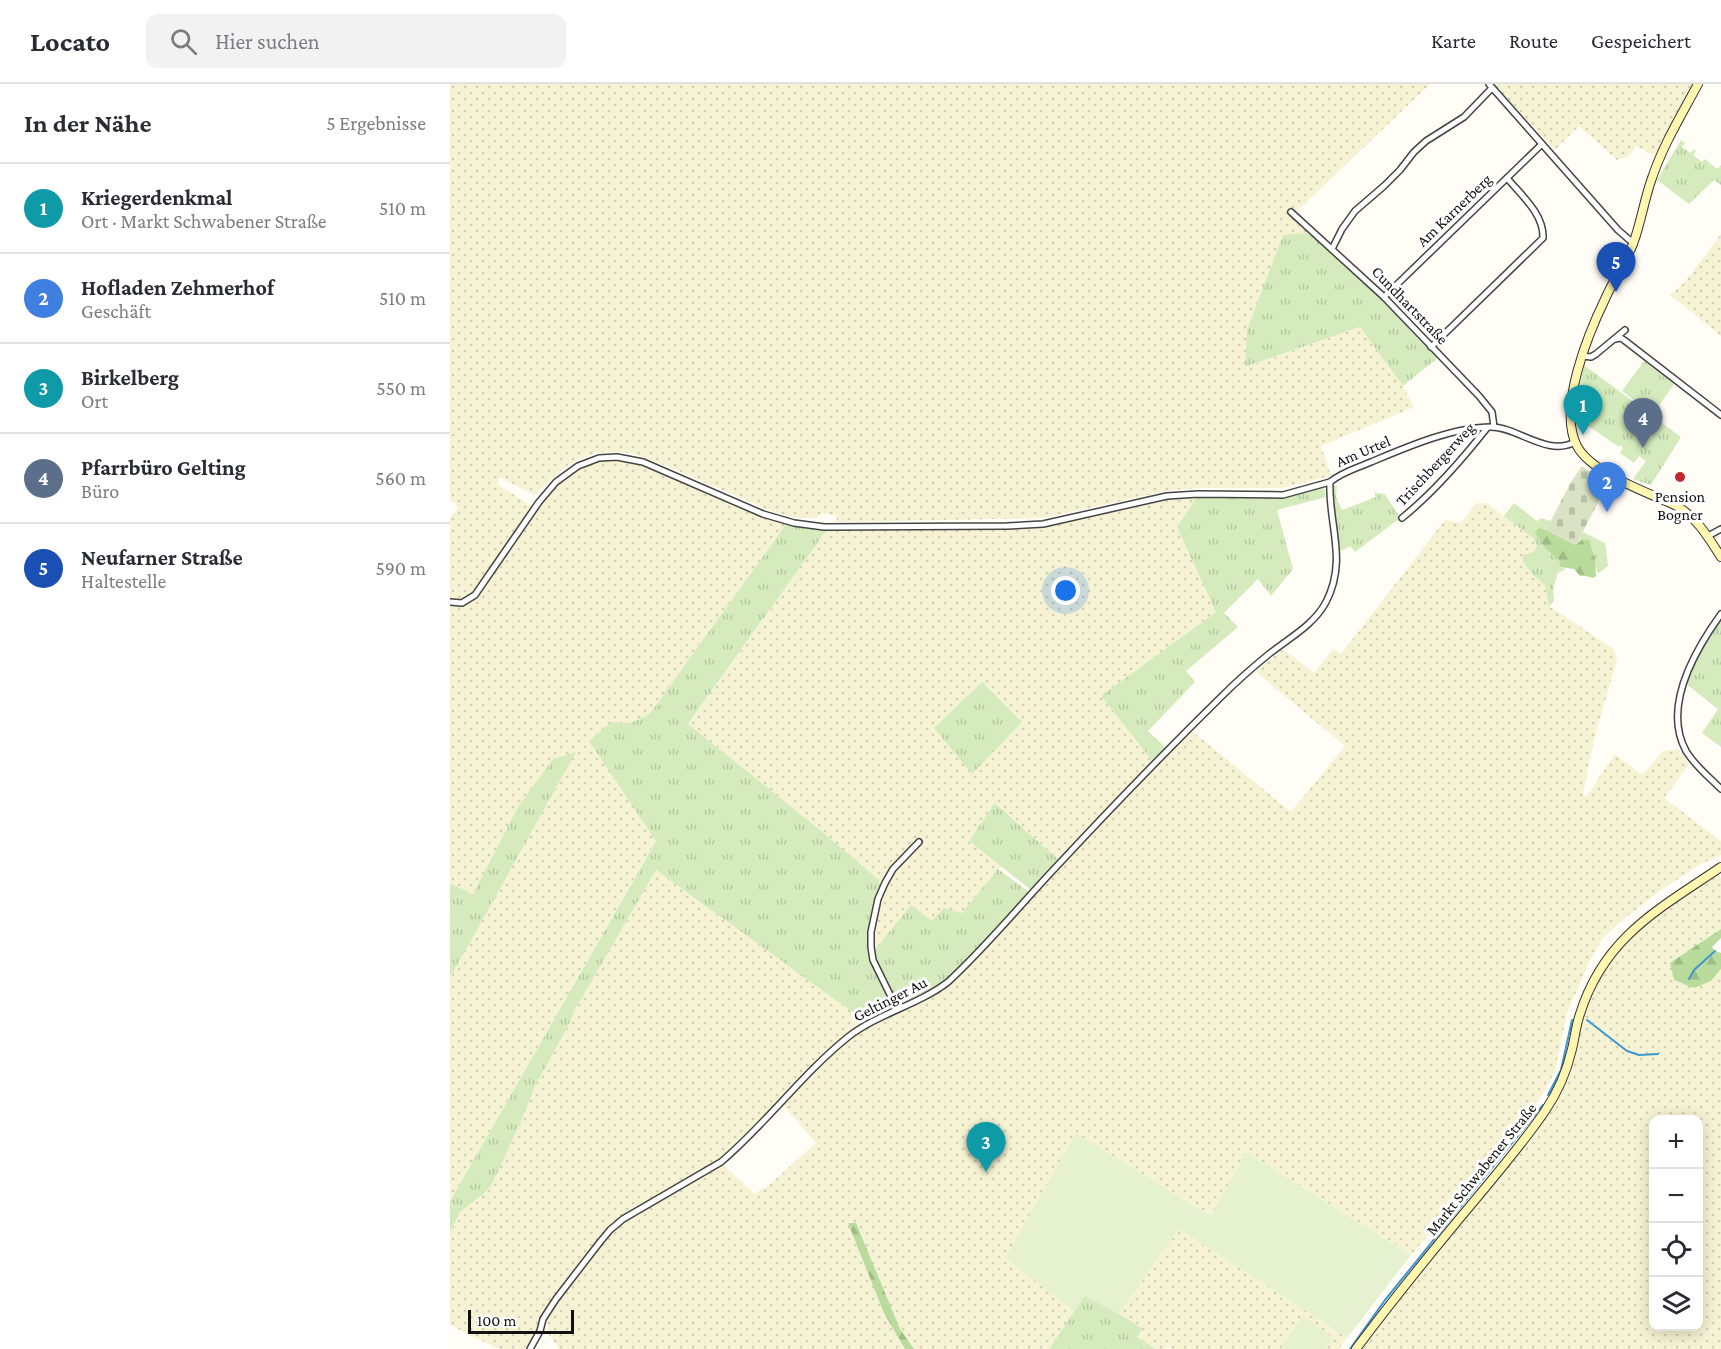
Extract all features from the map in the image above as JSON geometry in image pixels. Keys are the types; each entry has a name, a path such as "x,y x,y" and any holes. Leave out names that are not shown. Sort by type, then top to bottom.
{"main road":[{"path":"1698,84 1655,168 1633,243 1597,317 1582,356 1571,405 1575,442 1581,453 1603,471 1677,506 1694,518 1721,557"},
{"name":"Markt Schwabener Straße","path":"1356,1349 1390,1302 1518,1147 1550,1103 1563,1078 1588,992 1606,961 1647,916 1721,867"}],"street":[{"path":"1332,249 1342,229 1355,211 1384,186 1426,141 1464,117 1491,86 1618,230 1633,243"},
{"name":"Am Karnerberg","path":"1384,297 1542,144"},
{"path":"1431,347 1543,238 1540,221 1531,205 1507,178"},
{"name":"Cundhartstraße","path":"1292,212 1384,297 1479,396 1492,412 1494,427"},
{"path":"1582,356 1592,357 1625,330"},
{"path":"1615,339 1624,340 1721,415"},
{"name":"Am Urtel","path":"1234,684 1310,622 1327,600 1334,582 1337,554 1330,482 1342,474 1420,442 1456,432 1494,427 1551,445 1562,446 1575,442"},
{"name":"Trischbergerweg","path":"1402,518 1423,501 1487,428"},
{"path":"450,602 462,603 475,595 539,502 556,482 578,466 599,458 617,457 643,462 763,514 794,523 824,526 1043,524 1167,496 1282,495 1330,482"},
{"path":"1708,536 1721,529"},
{"path":"1721,614 1696,653 1685,679 1680,696 1678,723 1681,740 1692,760 1721,789"},
{"name":"Geltinger Au","path":"530,1349 540,1331 543,1319 556,1299 610,1230 623,1219 721,1162 838,1046 869,1023 927,997 958,972 1083,838 1234,684"},
{"path":"897,1009 873,960 871,932 878,899 885,883 893,869 919,842"}],"shaded area":[{"path":"450,84 1430,84 1293,215 1331,250 1283,235 1247,330 1246,367 1360,327 1403,386 1414,407 1321,446 1331,476 1282,488 1171,490 1043,518 837,522 836,515 822,513 817,518 798,518 776,513 631,453 596,453 578,459 560,471 534,495 500,477 497,484 536,509 557,483 578,466 600,459 617,458 643,463 787,523 651,712 636,722 623,724 590,741 656,840 450,1201 450,978 575,753 518,807 473,894 450,883 450,517 458,509 456,504 450,501"},
{"path":"1494,84 1694,84 1656,157 1636,146 1629,156 1617,160 1579,126 1555,150"},
{"path":"1721,234 1721,336 1670,295 1685,282"},
{"path":"1198,495 1177,527 1216,612 1101,696 1154,763 1059,860 996,803 969,841 1002,867 962,913 932,921 873,952 869,950 868,930 878,890 820,830 688,725 828,528 1043,525 1167,497"},
{"path":"1477,503 1487,503 1534,539 1537,546 1533,552 1534,576 1545,585 1549,606 1614,649 1617,660 1594,739 1583,794 1586,797 1615,754 1642,775 1663,751 1679,749 1689,764 1664,798 1721,841 1721,855 1701,864 1658,892 1602,939 1590,960 1567,1013 1555,1071 1543,1094 1506,1143 1411,1255 1246,1152 1212,1216 1076,1134 1006,1257 1074,1311 1049,1349 914,1349 900,1329 884,1313 905,1349 559,1349 548,1333 547,1318 557,1299 613,1231 631,1217 701,1178 722,1163 754,1194 769,1185 816,1143 781,1103 815,1074 837,1049 865,1028 925,1001 941,991 1072,852 1192,731 1291,812 1345,746 1256,672 1283,649 1314,673 1333,649 1341,654 1445,520 1461,523"},
{"path":"656,870 866,1022 833,1048 719,1159 608,1230 552,1300 532,1341 523,1349 499,1349 450,1325 450,1233 460,1212 491,1186 547,1062"},
{"path":"1716,872 1721,878 1721,929 1671,963 1711,981 1721,969 1721,1349 1363,1349 1394,1306 1535,1134 1553,1106 1566,1079 1585,1013 1600,980 1609,963 1626,942 1648,921"},
{"path":"1179,1229 1347,1338 1339,1349 1171,1349 1167,1346 1165,1349 1156,1349 1137,1337 1142,1329 1119,1314"}],"green space":[{"path":"1681,140 1685,143 1682,147 1690,153 1694,149 1696,151 1693,155 1702,162 1705,159 1717,169 1721,165 1721,185 1714,180 1689,204 1657,180"},
{"path":"1307,233 1364,279 1382,296 1416,337 1440,356 1403,386 1360,327 1245,367 1247,330 1283,235"},
{"path":"1644,361 1674,384 1653,414 1622,391"},
{"path":"1584,365 1681,437 1651,485 1633,479 1646,461 1639,456 1634,463 1620,453 1623,448 1620,445 1619,447 1577,418 1577,401"},
{"path":"1582,466 1607,485 1576,545 1546,530"},
{"path":"1337,485 1336,497 1342,510 1376,497 1375,493 1385,494 1400,518 1355,552 1350,546 1341,551 1333,495 1334,486"},
{"path":"1322,486 1326,497 1277,510 1293,569 1271,596 1258,579 1224,613 1238,627 1186,671 1195,682 1148,731 1166,748 1154,763 1101,696 1216,612 1177,527 1198,495 1285,498"},
{"path":"1514,503 1537,521 1541,518 1551,521 1546,530 1539,528 1550,553 1559,560 1560,567 1566,569 1558,573 1553,588 1554,601 1549,606 1545,585 1523,562 1524,555 1533,552 1537,546 1534,539 1504,516"},
{"path":"787,523 828,528 688,724 879,880 868,937 871,956 890,999 888,1008 882,1014 866,1022 656,870 576,1008 536,1084 491,1186 460,1212 450,1233 450,1201 656,841 589,741 611,722 632,722 651,712"},
{"path":"1539,528 1576,545 1583,539 1589,540 1595,559 1596,576 1593,578 1580,576 1574,569 1560,567 1559,560 1551,554 1537,536 1535,532"},
{"path":"1583,532 1605,543 1608,566 1599,573 1592,548 1576,545"},
{"path":"1721,620 1721,747 1702,733 1718,709 1685,683 1693,665"},
{"path":"982,682 1022,722 972,774 934,728"},
{"path":"576,752 450,978 450,883 473,894 518,807 553,759"},
{"path":"995,803 1059,860 1031,890 969,841"},
{"path":"998,869 1029,892 941,986 902,1003 895,998 873,952 911,905 932,921 944,908 962,913"},
{"path":"1721,929 1721,938 1712,947 1721,953 1721,969 1711,981 1694,988 1674,980 1670,963"},
{"path":"1076,1133 1211,1216 1246,1152 1411,1255 1347,1338 1179,1229 1119,1314 1085,1296 1074,1311 1005,1258"},
{"path":"848,1223 856,1223 900,1329 914,1349 905,1349 884,1313"},
{"path":"1085,1295 1143,1329 1137,1337 1156,1349 1049,1349"},
{"path":"1303,1316 1334,1338 1326,1349 1280,1349"}],"waterway":[{"path":"1689,979 1694,970 1715,951"},
{"path":"1548,1095 1561,1070 1572,1020"},
{"path":"1587,1020 1627,1051 1639,1055 1658,1054"},
{"path":"1350,1349 1385,1300 1543,1105"}],"place":[{"name":"Neufarner Straße","path":"1616,292"},
{"name":"Kriegerdenkmal","path":"1583,435"},
{"name":"Pfarrbüro Gelting","path":"1643,448"},
{"name":"Pension Bogner","path":"1680,477"},
{"name":"Hofladen Zehmerhof","path":"1607,512"},
{"name":"Birkelberg","path":"986,1172"}]}
